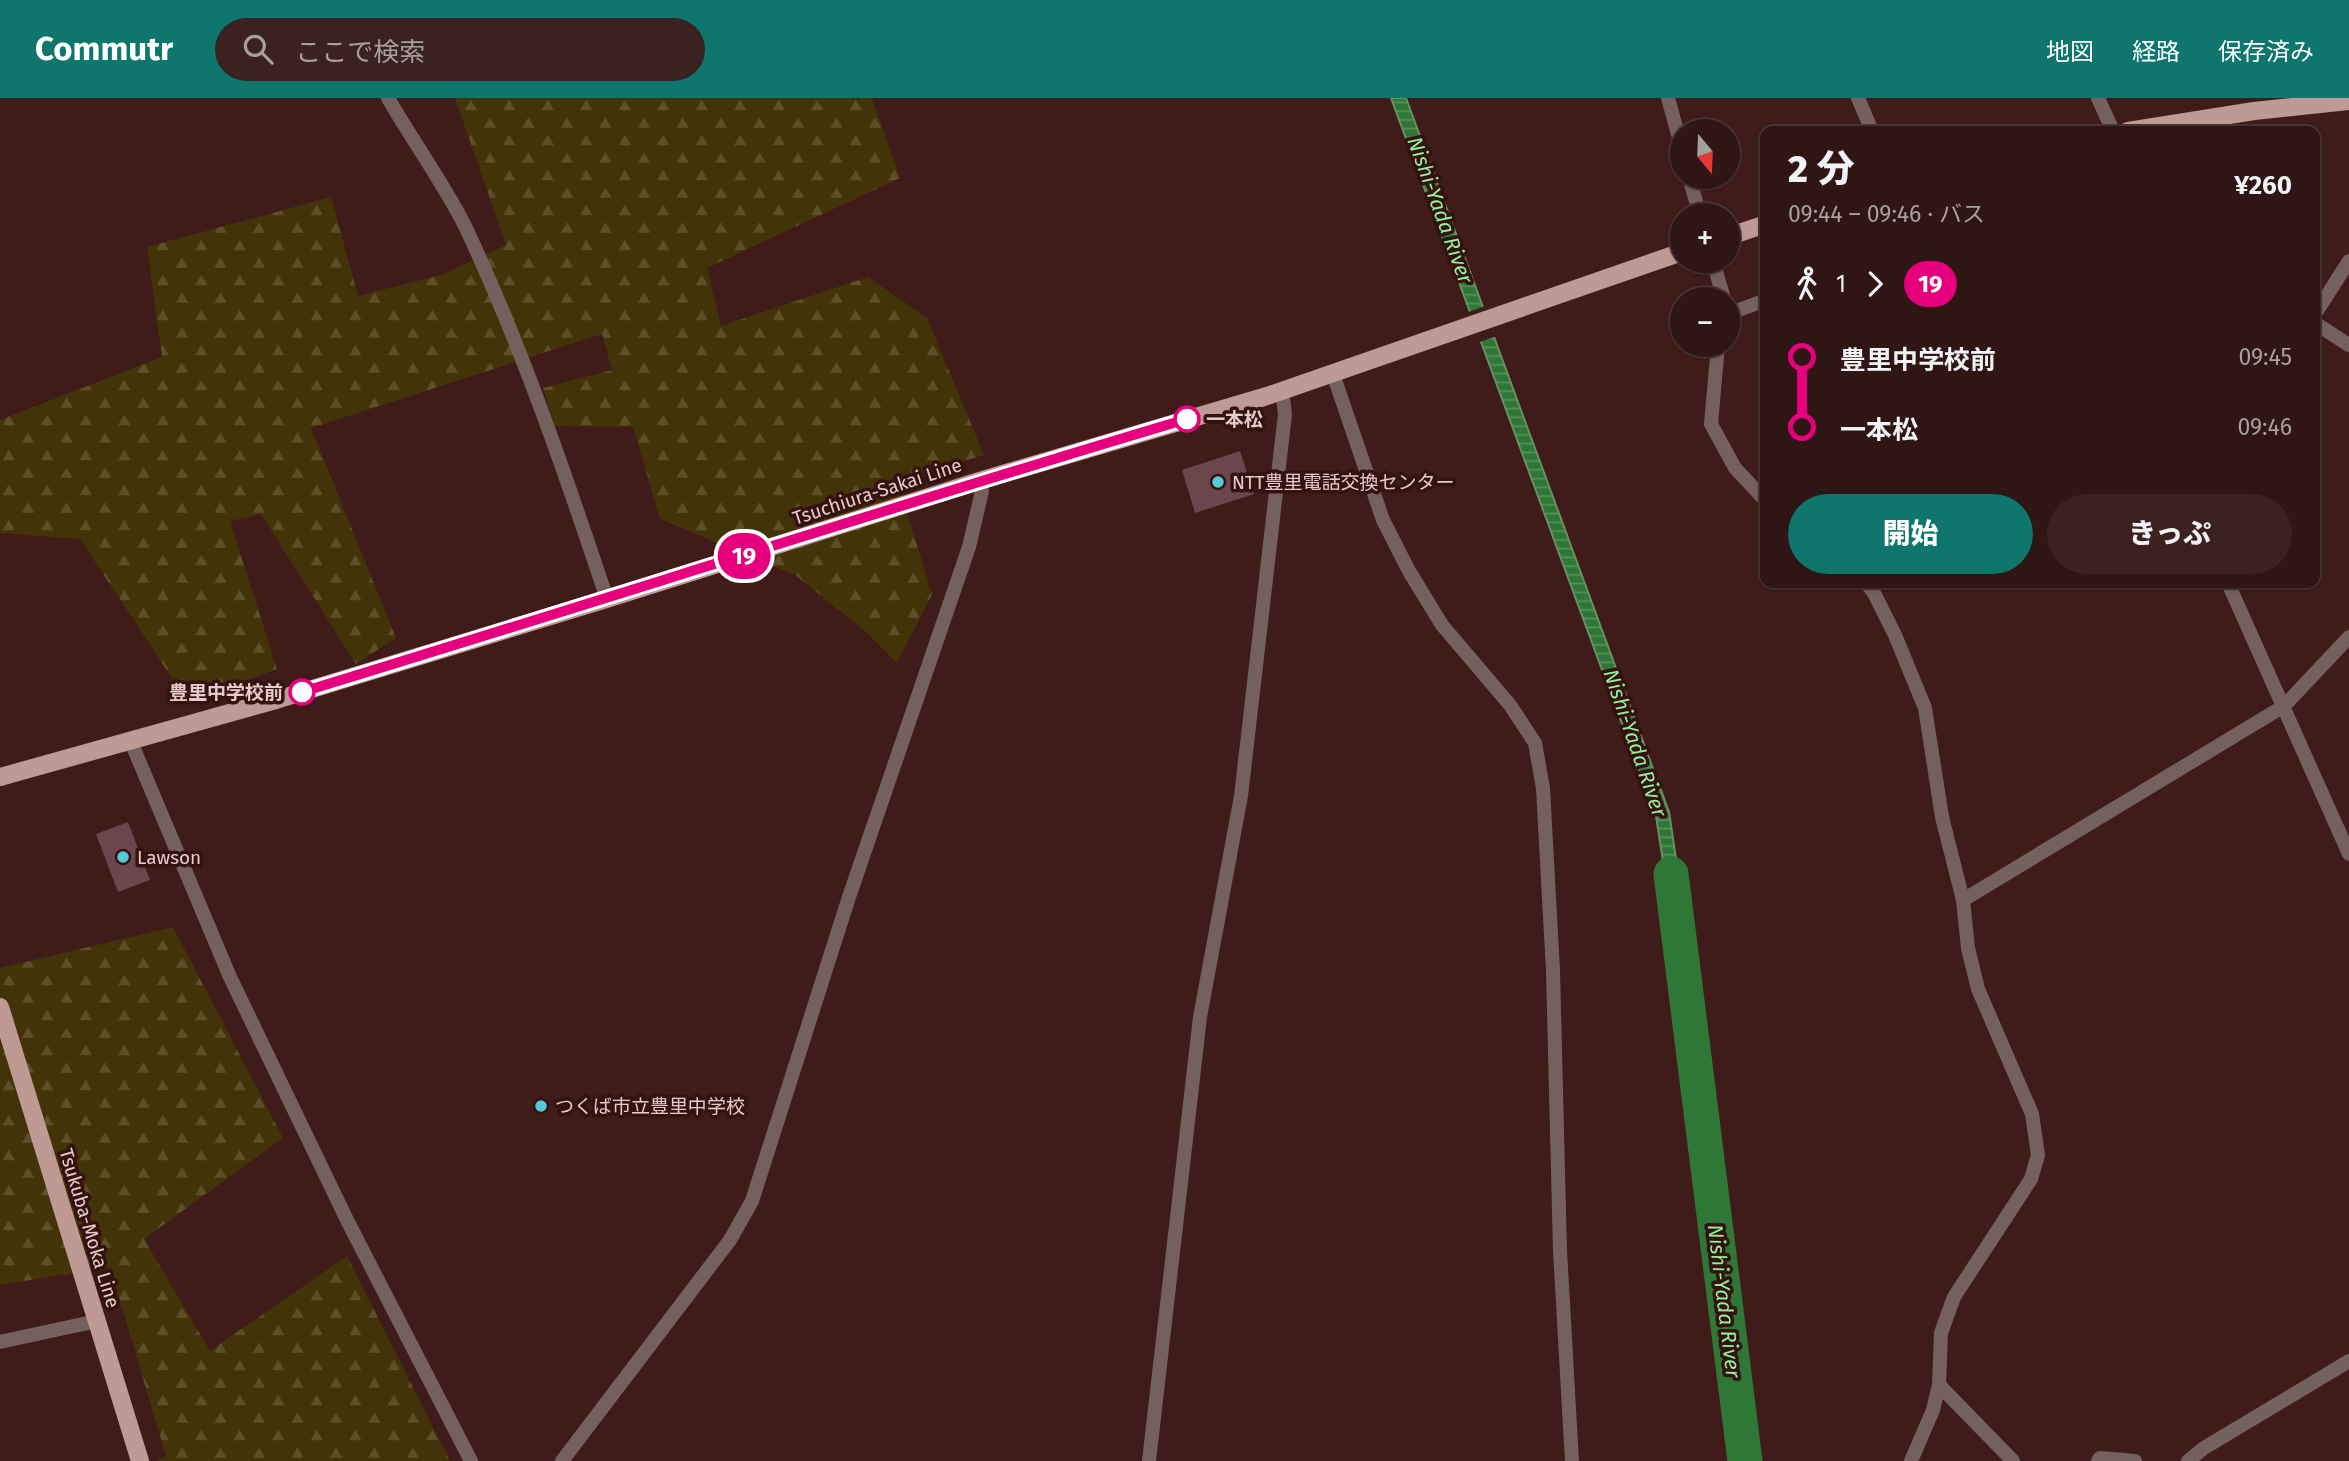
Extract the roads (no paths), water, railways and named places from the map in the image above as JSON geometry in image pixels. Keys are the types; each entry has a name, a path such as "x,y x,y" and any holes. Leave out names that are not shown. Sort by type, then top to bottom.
{"main road":[{"path":"2160,126 2254,111 2349,101"},
{"path":"1740,233 1760,226"},
{"name":"Tsuchiura-Sakai Line","path":"0,778 276,700 979,481 1282,390 1670,256"},
{"name":"Tsukuba-Moka Line","path":"0,1007 140,1461"}],"street":[{"path":"388,98 464,224 544,415 607,599"},
{"path":"1668,98 1674,119"},
{"path":"1858,98 1869,126"},
{"path":"2098,98 2111,126"},
{"path":"2320,306 2349,261"},
{"path":"1740,309 1760,302"},
{"path":"2320,326 2349,345"},
{"path":"1717,357 1712,424 1735,468 1760,495"},
{"path":"1333,374 1383,520 1409,571 1442,625 1510,705 1535,743 1543,788 1553,971 1560,1251 1572,1461"},
{"path":"1149,1461 1200,1017 1241,796 1285,414 1282,390"},
{"path":"562,1461 730,1240 752,1201 849,897 969,547 982,491 979,481"},
{"path":"1870,588 1895,635 1925,708 1942,817 1963,900 1968,948 1978,989 2032,1114 2038,1155 2031,1179 1954,1297 1941,1333 1939,1385 1933,1410 1911,1461"},
{"path":"2230,588 2349,854"},
{"path":"1963,900 2284,706 2349,637"},
{"path":"131,742 230,977 346,1220 471,1461"},
{"path":"0,1342 97,1321"},
{"path":"2188,1461 2204,1448 2349,1361"},
{"path":"1939,1385 2013,1461"},
{"path":"2098,1461 2101,1458 2134,1461"}],"water":[{"path":"1391,98 1406,98 1669,812 1685,919 1672,920 1656,816"}],"waterway":[{"name":"Nishi-Yada River","path":"1671,874 1745,1461"}],"place":[{"name":"一本松","path":"1187,419"},
{"name":"NTT豊里電話交換センター","path":"1218,482"},
{"name":"豊里中学校前","path":"302,692"},
{"name":"Lawson","path":"123,857"},
{"name":"つくば市立豊里中学校","path":"541,1106"}]}
